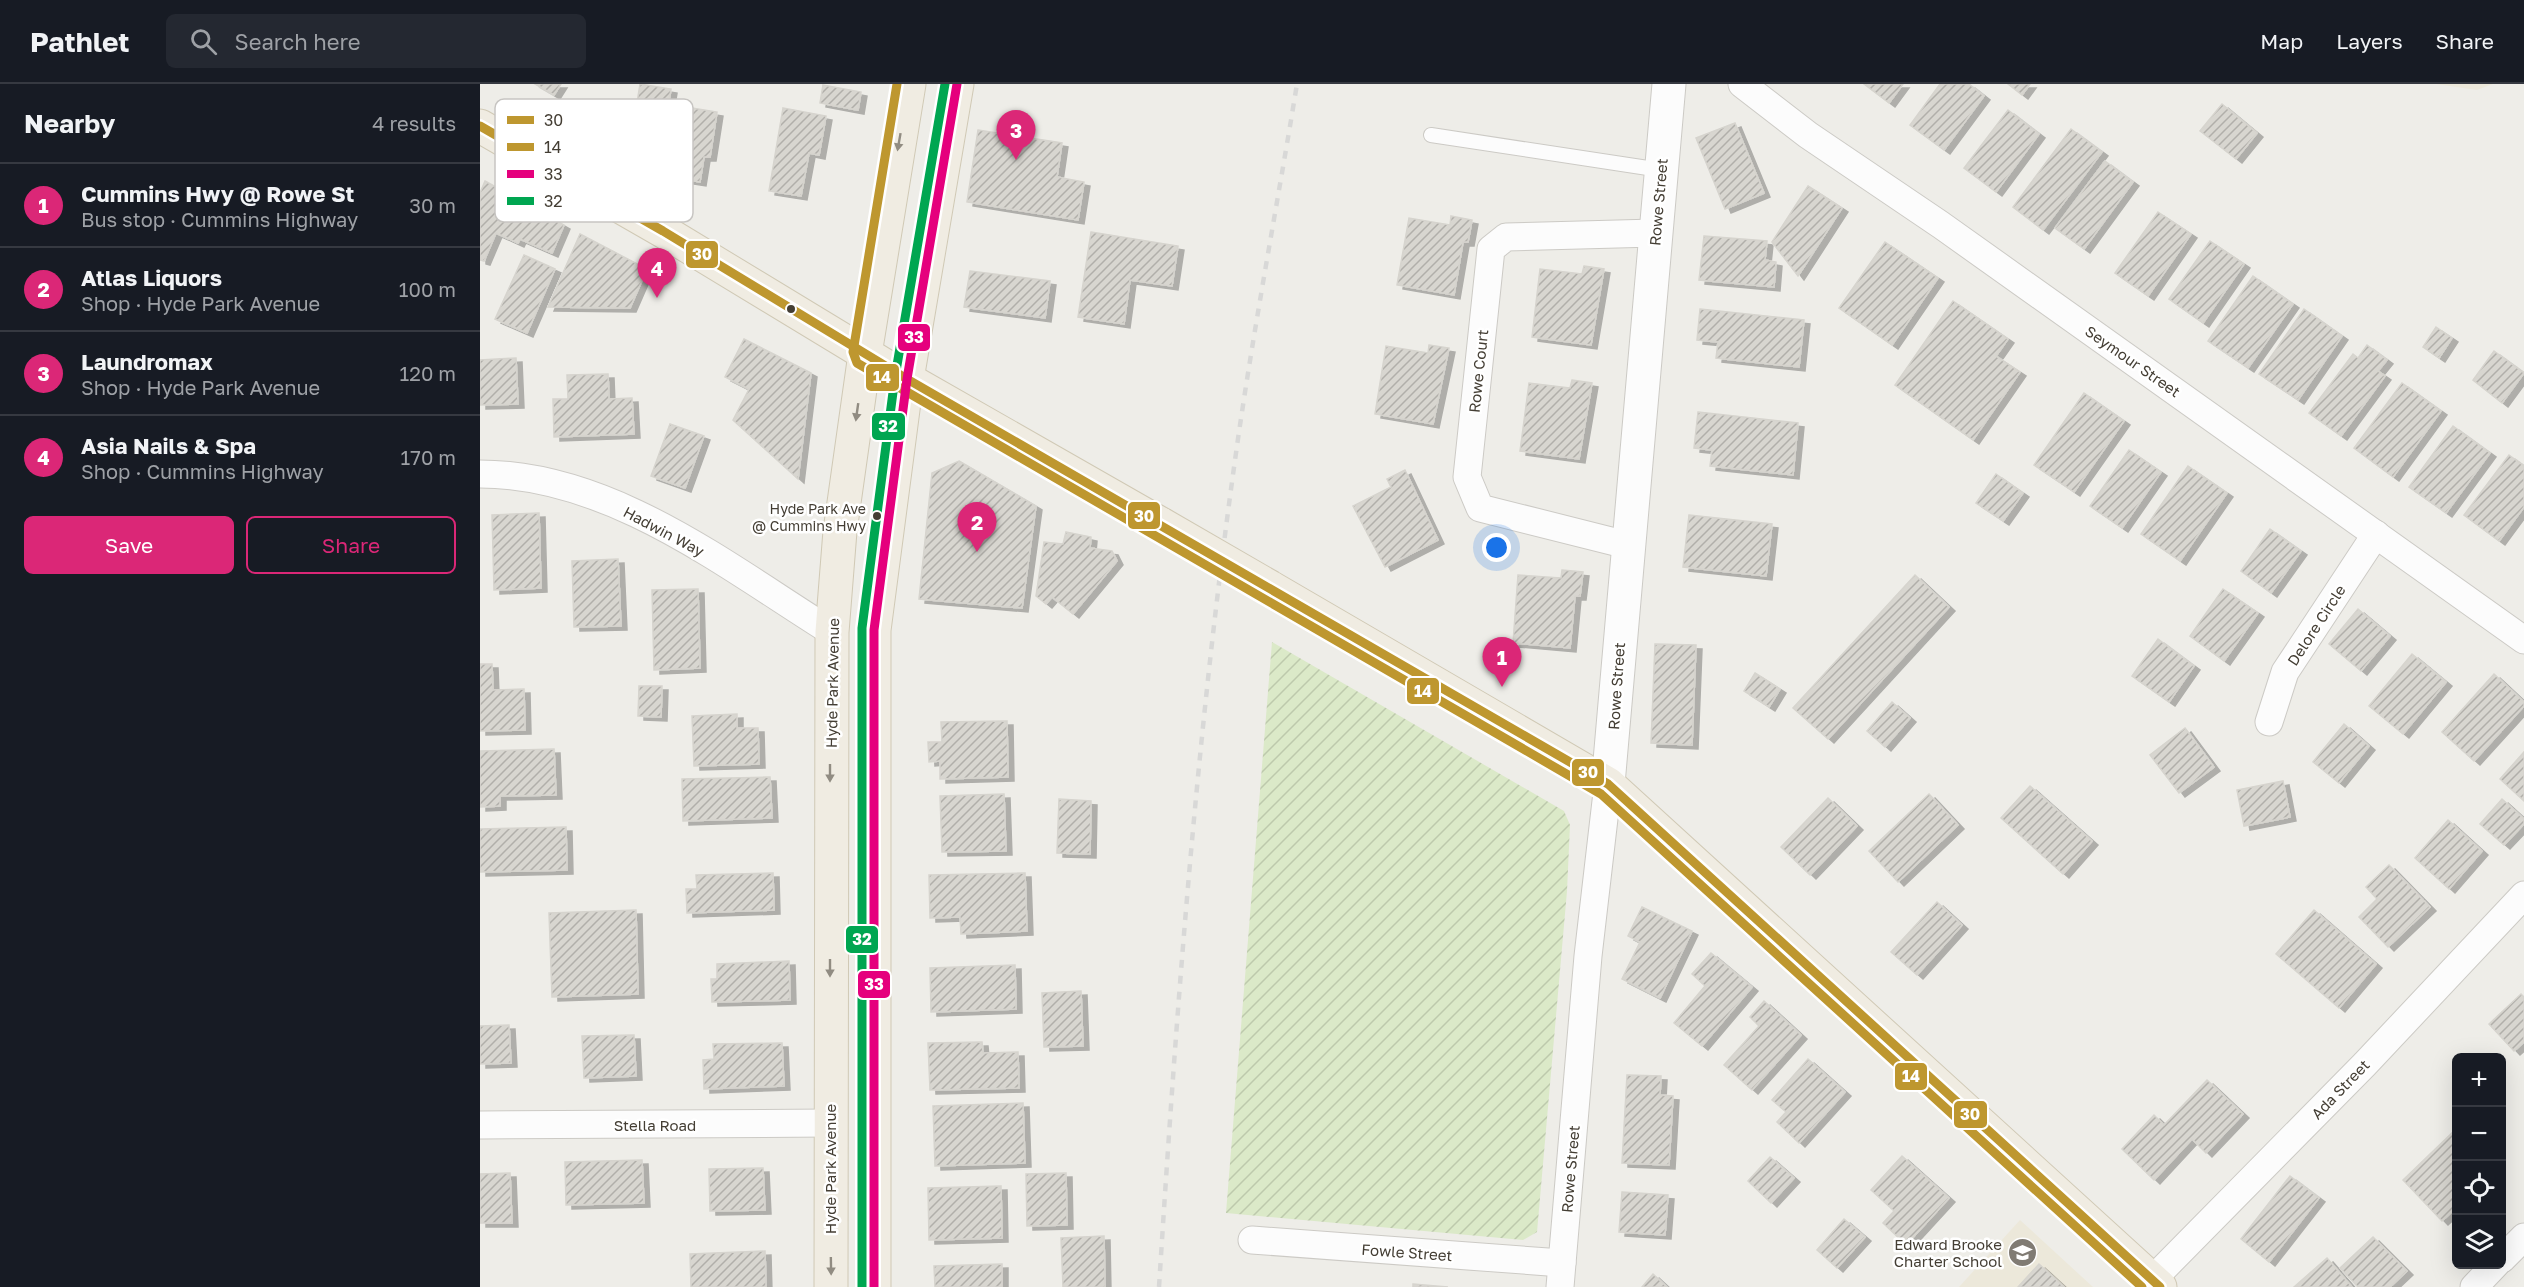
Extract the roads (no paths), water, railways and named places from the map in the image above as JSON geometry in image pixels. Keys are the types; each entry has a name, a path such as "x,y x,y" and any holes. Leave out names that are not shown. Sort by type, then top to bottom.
{"main road":[{"name":"Hyde Park Avenue","path":"831,1287 832,632 840,531 865,354 909,84"},
{"path":"874,1287 873,657 907,379 957,84"},
{"path":"480,126 495,135"},
{"path":"647,222 907,379 1608,784 2156,1284"},
{"path":"830,1123 873,1121"}],"street":[{"name":"Rowe Street","path":"1561,1275 1588,956 1608,784 1627,544 1669,84"},
{"name":"Seymour Street","path":"1742,84 1808,135 1941,225 2524,640"},
{"name":"Rowe Court","path":"1627,544 1480,508 1467,477 1491,249 1506,237 1655,233"},
{"name":"Hadwin Way","path":"480,474 532,480 574,490 617,506 676,535 832,632"},
{"name":"Delore Circle","path":"2269,722 2285,672 2376,534"},
{"name":"Ada Street","path":"2156,1284 2524,895"},
{"name":"Stella Road","path":"480,1125 830,1123"},
{"path":"2506,1255 2524,1237"},
{"name":"Fowle Street","path":"1252,1240 1561,1275"},
{"path":"2474,1287 2491,1269"}],"lane":[{"path":"1431,135 1661,170"}],"railway":[{"path":"1159,1287 1181,966 1212,645 1239,432 1297,84"}],"place":[{"name":"Laundromax","path":"1016,160"},
{"name":"Asia Nails & Spa","path":"657,298"},
{"name":"Hyde Park Ave @ Cummins Hwy","path":"877,516"},
{"name":"Atlas Liquors","path":"977,552"},
{"name":"Cummins Hwy @ Rowe St","path":"1502,687"},
{"name":"Edward Brooke Charter School","path":"2023,1253"}]}
